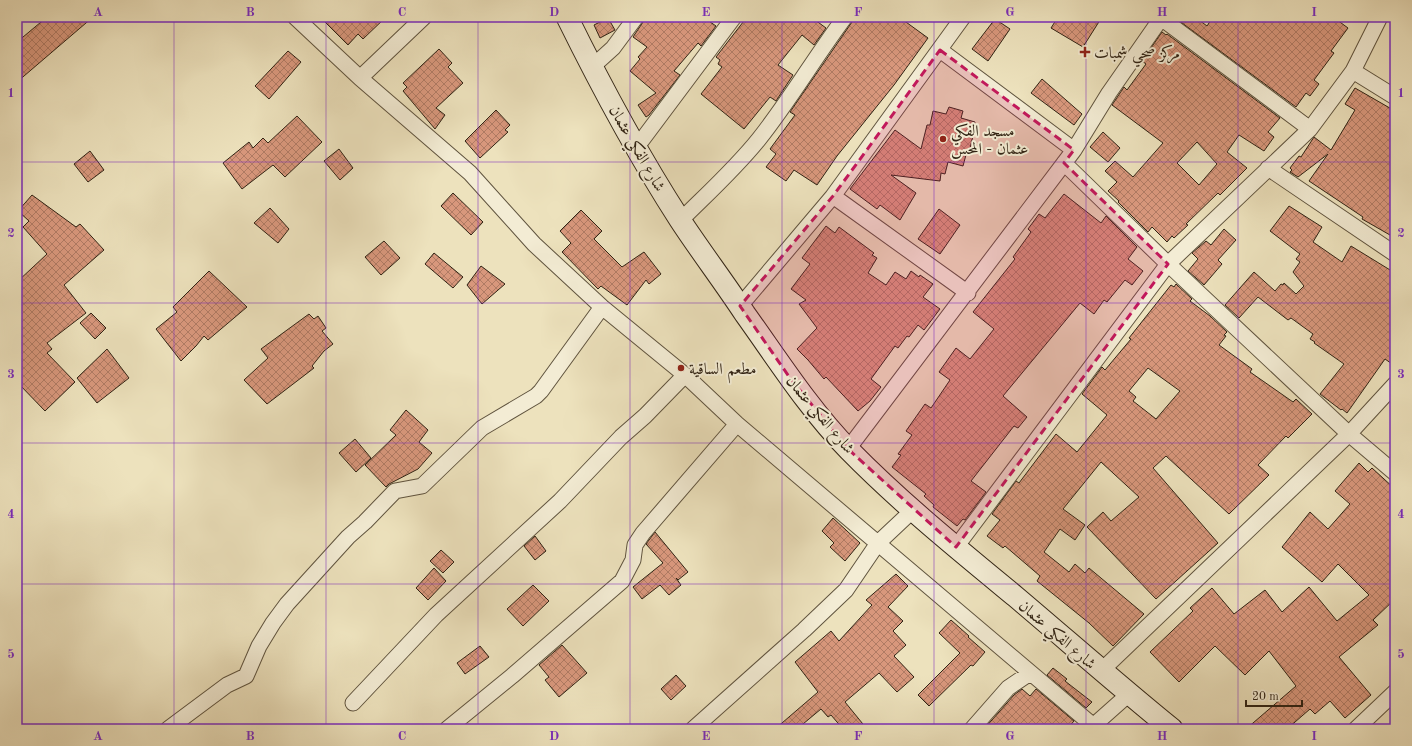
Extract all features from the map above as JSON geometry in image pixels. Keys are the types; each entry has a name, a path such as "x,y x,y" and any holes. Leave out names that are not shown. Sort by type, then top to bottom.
{"street":[{"path":"295,17 360,78 470,173 534,244 602,307 685,375 737,424 1095,728 1129,694"},
{"path":"360,78 424,17"},
{"name":"شارع الفكي عثمان","path":"567,17 636,148 680,220 790,378 826,424 848,449 912,511 1172,729"},
{"path":"592,67 612,48 636,17"},
{"path":"636,148 734,17"},
{"path":"680,220 732,170 758,140 783,107 845,17"},
{"path":"740,306 833,196 964,17"},
{"path":"956,547 1168,264 1310,129 1353,71 1380,17"},
{"path":"848,449 968,293 1074,150 1109,94 1161,18 1310,129"},
{"path":"940,50 1074,150"},
{"path":"1353,71 1395,97"},
{"path":"1064,163 1168,264 1349,434 1395,473"},
{"path":"1268,168 1395,254"},
{"path":"833,196 968,293"},
{"path":"168,729 227,685 246,676 259,646 287,604 348,537 366,522 395,491 422,486 482,428 536,396 602,307"},
{"path":"353,702 436,615 560,501 621,437 645,416 685,375"},
{"path":"1101,671 1349,434 1395,384"},
{"path":"447,729 512,676 622,581 632,560 634,546 642,533 737,424"},
{"path":"693,729 804,630 846,590 878,543 912,511"},
{"path":"972,729 1008,688 1030,673"},
{"path":"1356,729 1395,692"}],"highlighted area":[{"path":"940,50 1074,150 1064,163 1168,264 956,547 848,449 790,378 740,306 833,196"}],"building":[{"path":"47,17 93,17 17,82 17,42"},
{"path":"320,17 386,17 363,39 358,34 348,45"},
{"path":"646,17 703,17 716,26 701,46 698,43 674,71 680,75 646,117 638,105 656,93 630,71 640,59 638,57 647,47 633,37"},
{"path":"747,17 811,17 826,28 814,45 802,35 778,65 793,75 776,101 770,97 744,129 701,94 722,67 718,64 720,60 716,57"},
{"path":"854,17 899,17 928,38 894,85 837,156 817,185 794,170 786,181 766,167 776,154 770,149 795,115 790,112"},
{"path":"1058,17 1102,17 1083,47 1051,28"},
{"path":"1180,17 1195,17 1207,26 1213,17 1333,17 1348,28 1331,51 1334,53 1314,80 1319,84 1310,96 1306,93 1296,107 1178,20"},
{"path":"608,18 615,30 600,38 594,25"},
{"path":"995,19 1010,29 988,61 972,49"},
{"path":"1162,32 1166,35 1167,34 1280,118 1268,132 1274,137 1264,151 1239,135 1227,152 1247,168 1220,195 1218,193 1186,224 1188,225 1174,238 1172,236 1167,242 1152,227 1148,232 1108,191 1117,182 1105,171 1115,161 1133,177 1163,143 1112,105 1124,87 1127,90 1146,64 1142,61","holes":["1197,142 1217,164 1199,185 1177,163"]},
{"path":"439,49 452,63 448,67 463,83 436,108 445,115 435,129 403,91 407,87 403,83"},
{"path":"288,51 301,62 269,99 255,86"},
{"path":"1042,79 1082,114 1074,125 1031,93"},
{"path":"1355,88 1395,111 1395,226 1390,235 1362,219 1363,217 1309,181 1328,154 1298,177 1290,172 1292,170 1290,168 1299,156 1301,157 1314,137 1331,150 1355,110 1345,104"},
{"path":"949,107 963,111 961,118 975,122 969,152 967,151 963,166 948,162 945,174 941,173 940,181 891,175 916,193 900,220 880,205 877,209 850,189 895,130 921,149 927,125 930,125 933,111 946,114"},
{"path":"496,110 510,125 505,130 508,132 480,158 465,141"},
{"path":"297,116 322,142 285,177 273,165 242,189 223,163 249,142 253,148 263,138 268,143"},
{"path":"1103,132 1120,148 1108,162 1090,147"},
{"path":"339,149 353,168 340,180 324,161"},
{"path":"90,151 104,170 88,182 74,164"},
{"path":"453,193 483,222 471,235 441,206"},
{"path":"1064,194 1101,223 1106,216 1137,247 1128,259 1143,271 1132,285 1125,280 1107,302 1104,300 1094,314 1080,303 1003,396 1027,417 1018,428 1014,426 971,481 986,492 965,520 963,519 957,526 933,507 934,505 924,496 926,494 892,467 901,455 898,454 912,435 906,431 925,404 931,408 950,380 939,372 956,348 970,359 994,329 973,312 1015,259 1013,257 1031,232 1028,229 1039,214 1045,218"},
{"path":"32,195 76,227 80,224 104,250 64,285 86,313 47,343 52,349 47,353 75,382 45,411 17,382 17,282 47,254 23,227 29,221 18,211"},
{"path":"1289,206 1322,227 1313,242 1342,262 1351,246 1395,273 1395,366 1385,359 1347,413 1320,394 1344,364 1314,343 1315,342 1310,339 1313,334 1291,318 1288,320 1258,297 1239,318 1225,305 1254,272 1275,291 1281,284 1283,285 1284,283 1296,294 1304,286 1293,272 1300,262 1296,259 1300,254 1270,231"},
{"path":"270,208 289,229 278,243 254,223"},
{"path":"939,209 960,225 940,254 918,239"},
{"path":"581,210 602,231 594,239 622,267 644,252 661,274 649,284 646,280 627,305 601,286 598,289 562,252 571,243 560,231"},
{"path":"826,226 835,233 839,227 874,253 872,255 877,258 868,273 886,285 895,272 906,279 911,271 933,284 923,297 940,309 924,330 918,325 898,348 895,346 871,379 881,387 870,401 858,411 826,377 824,379 797,349 817,328 799,304 806,300 791,289 810,264 802,258"},
{"path":"1224,229 1236,240 1218,260 1222,264 1204,285 1188,271 1198,259 1192,253 1206,241 1211,245"},
{"path":"384,241 400,258 381,275 365,257"},
{"path":"434,253 463,277 453,288 425,264"},
{"path":"481,266 505,284 482,304 467,285"},
{"path":"209,271 247,307 208,340 204,336 181,361 156,329 177,312 173,307"},
{"path":"1176,284 1192,299 1190,301 1210,316 1227,332 1224,335 1226,336 1219,345 1252,369 1250,372 1293,402 1296,399 1312,414 1288,438 1286,436 1258,465 1269,475 1229,514 1166,456 1153,468 1218,543 1156,599 1087,527 1103,512 1111,521 1139,497 1101,462 1063,509 1085,525 1075,540 1060,529 1044,552 1069,572 1075,564 1085,573 1089,568 1144,614 1113,646 1089,623 1037,581 1040,576 1005,546 1003,548 987,536 1000,520 992,514 1016,481 1019,483 1056,434 1077,452 1107,415 1082,394 1102,367 1105,370 1131,339 1129,338 1171,285 1174,287","holes":["1148,368 1180,391 1156,419 1133,401 1136,397 1129,391"]},
{"path":"91,313 106,328 95,339 80,323"},
{"path":"309,314 314,319 318,316 326,328 322,331 333,344 324,351 312,366 314,368 267,404 244,380 268,358 261,349"},
{"path":"107,349 129,378 97,403 77,378"},
{"path":"406,410 428,430 419,442 432,453 418,469 386,487 365,465 396,435 390,430"},
{"path":"355,439 371,458 356,472 339,453"},
{"path":"1359,463 1368,472 1372,468 1395,489 1395,599 1373,620 1378,625 1339,657 1371,695 1345,718 1330,701 1315,714 1310,709 1287,729 1246,729 1296,686 1269,651 1245,675 1215,646 1179,682 1150,652 1193,611 1190,608 1212,588 1234,614 1265,590 1282,612 1309,587 1337,621 1369,595 1338,564 1322,582 1282,547 1310,512 1328,529 1350,504 1335,491"},
{"path":"833,518 860,543 845,561 830,547 834,543 822,531"},
{"path":"655,532 688,572 678,580 676,578 681,585 669,595 660,585 642,599 633,587 663,563 646,544"},
{"path":"535,536 546,551 535,560 524,546"},
{"path":"441,550 454,562 443,573 430,561"},
{"path":"434,568 446,581 428,600 416,588"},
{"path":"896,574 908,586 888,607 903,621 893,631 906,645 894,656 914,677 897,692 879,673 845,702 867,729 843,729 831,715 828,717 821,709 797,729 775,729 818,692 795,662 831,631 839,641 872,605 866,600"},
{"path":"533,585 549,601 523,626 507,609"},
{"path":"951,620 985,652 973,666 971,665 929,706 918,695 960,653 939,633"},
{"path":"562,645 587,673 559,697 545,680 549,677 539,665"},
{"path":"480,646 489,657 465,674 457,663"},
{"path":"1053,668 1067,679 1065,681 1092,702 1086,708 1047,675"},
{"path":"676,675 686,686 671,700 661,689"},
{"path":"1022,689 1030,696 1036,689 1074,721 1067,729 984,729 1014,695"}],"place":[{"name":"مركز صحي شمبات","path":"1085,52"},
{"name":"مسجد الفكي عثمان - المحس","path":"943,139"},
{"name":"مطعم الساقية","path":"681,368"}]}
